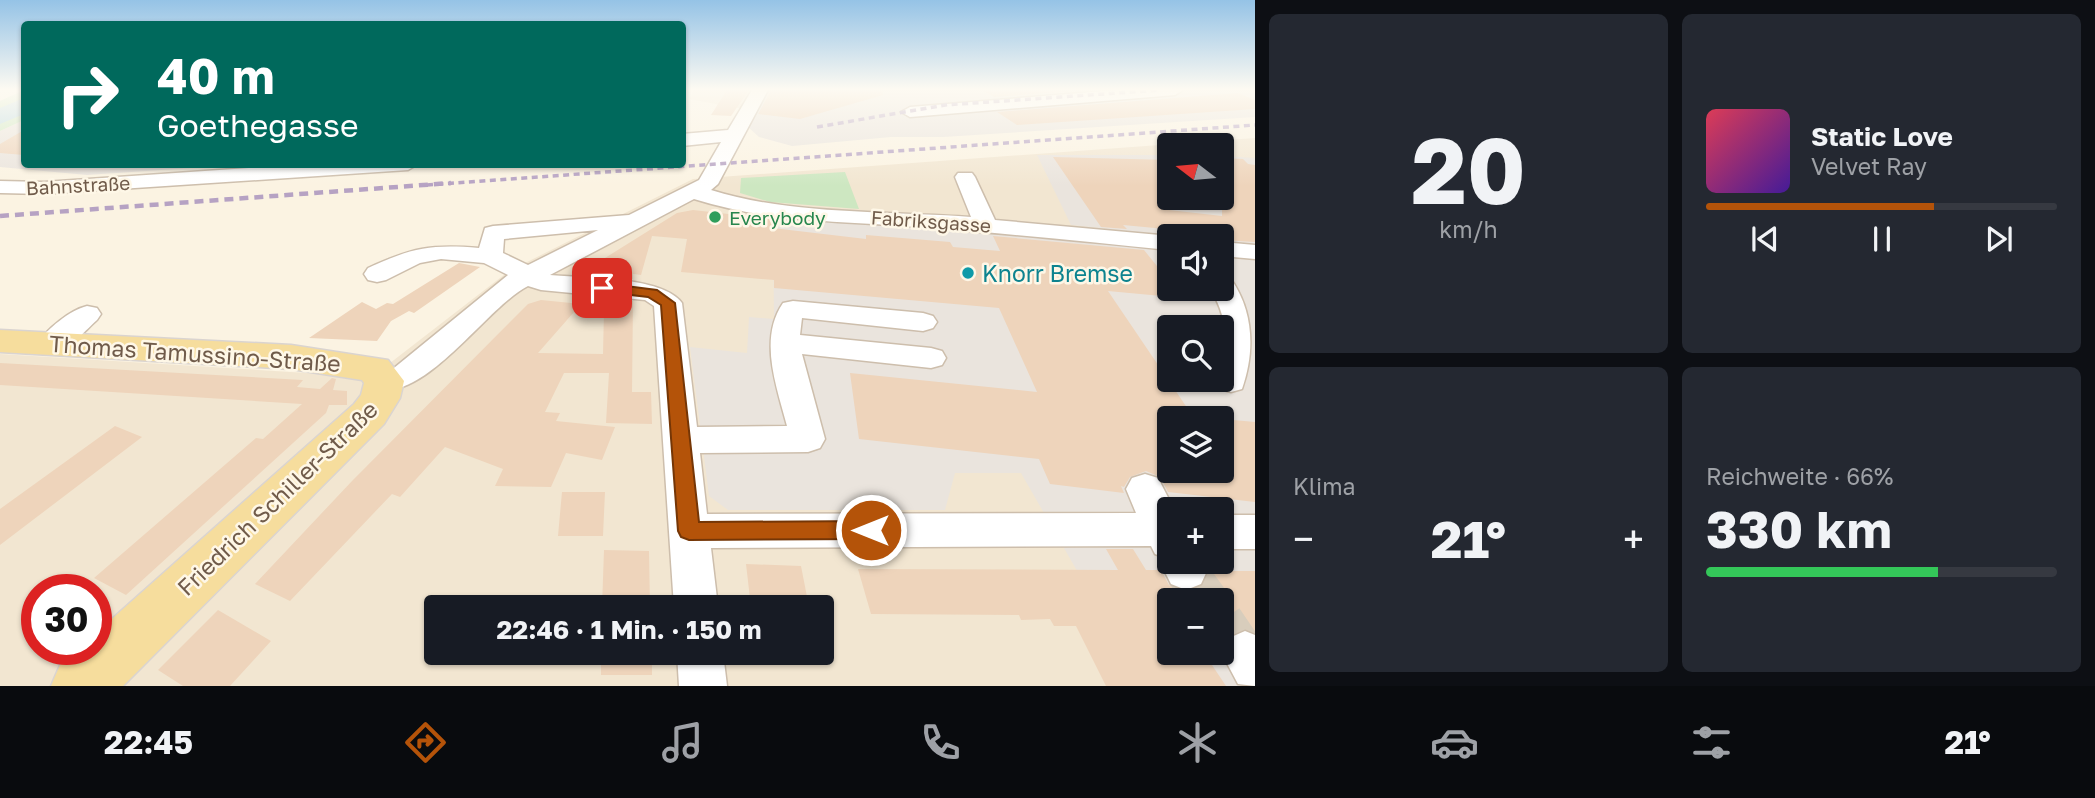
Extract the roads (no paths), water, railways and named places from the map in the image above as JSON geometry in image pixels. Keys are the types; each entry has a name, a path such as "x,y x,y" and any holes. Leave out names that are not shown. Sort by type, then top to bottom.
{"main road":[{"name":"Thomas Tamussino-Straße","path":"0,341 291,357 357,364 374,369 384,382"},
{"name":"Friedrich Schiller-Straße","path":"81,686 369,414 380,398 384,382"}],"street":[{"name":"Friedrich Schiller-Straße","path":"384,382 405,375 444,332 512,284 707,184 743,122"},
{"path":"686,141 736,135"},
{"name":"Bahnstraße","path":"0,187 44,188 210,171 309,168"},
{"path":"44,188 72,173"},
{"path":"965,177 991,233"},
{"name":"Fabriksgasse","path":"694,192 749,206 786,211 787,222 793,225 904,227 1157,242"},
{"path":"490,257 493,233 639,220"},
{"path":"1234,250 1255,252"},
{"path":"377,274 413,257 441,252 490,257 541,282 652,293 665,299 668,303 695,595"},
{"path":"1231,301 1239,315 1242,339 1234,370"},
{"path":"681,440 808,439 787,362 787,317 793,309 923,322"},
{"path":"52,344 87,314"},
{"path":"786,344 819,345 931,358"},
{"path":"1145,489 1157,513"},
{"path":"689,531 1001,528 1157,545"},
{"path":"1234,532 1255,533"},
{"path":"701,665 703,686"}],"tunnel":[{"path":"1188,574 1198,588"},
{"path":"1234,638 1245,654"}],"railway":[{"path":"817,127 846,122"},
{"path":"686,166 1255,125"},
{"path":"427,185 662,168"},
{"path":"0,216 451,183"}],"place":[{"name":"Everybody","path":"715,217"},
{"name":"Knorr Bremse","path":"968,273"}]}
